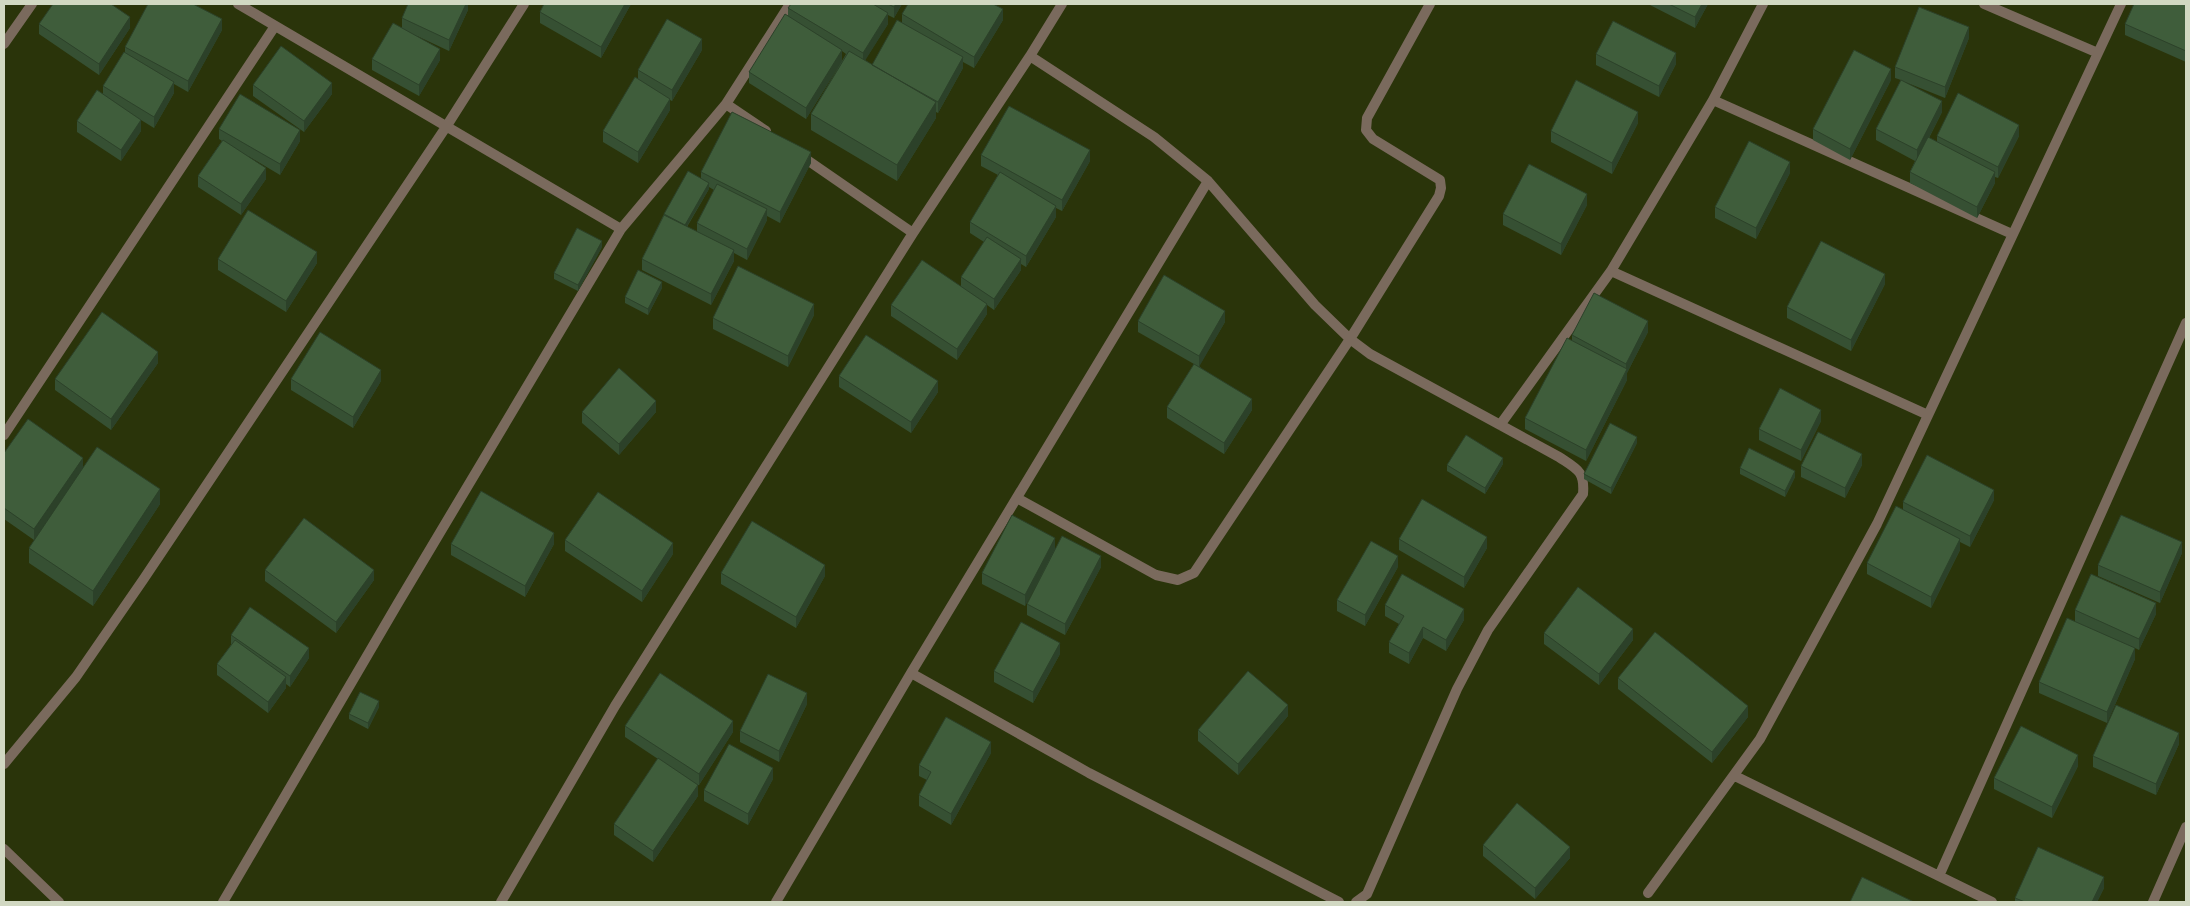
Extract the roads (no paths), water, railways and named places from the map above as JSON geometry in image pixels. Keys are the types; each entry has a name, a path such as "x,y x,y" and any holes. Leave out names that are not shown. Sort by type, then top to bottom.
{"street":[{"path":"4,44 32,4"},
{"path":"238,4 621,229"},
{"path":"4,764 76,677 143,580 446,127 524,4"},
{"path":"222,902 398,602 621,229 726,104 790,4"},
{"path":"501,902 615,706 913,233 1030,56 1062,4"},
{"path":"1017,498 1156,575 1178,580 1194,573 1350,339 1439,196 1440,180 1373,139 1366,130 1367,118 1430,4"},
{"path":"1500,425 1611,271 1713,100 1763,4"},
{"path":"1984,4 2098,53"},
{"path":"1648,893 1760,739 1877,524 2121,4"},
{"path":"4,434 275,26"},
{"path":"1030,56 1154,137 1208,181 1315,304 1350,339 1370,354 1559,457 1580,471 1584,482 1583,494 1488,630 1457,689 1367,894 1356,902"},
{"path":"1713,100 2012,234"},
{"path":"726,104 774,137"},
{"path":"791,149 913,233"},
{"path":"776,902 911,673 1208,181"},
{"path":"1611,271 1928,415"},
{"path":"1939,876 2186,323"},
{"path":"911,673 1089,773 1339,902"},
{"path":"1734,776 1992,902"},
{"path":"2153,902 2186,828"},
{"path":"4,849 59,902"}]}
